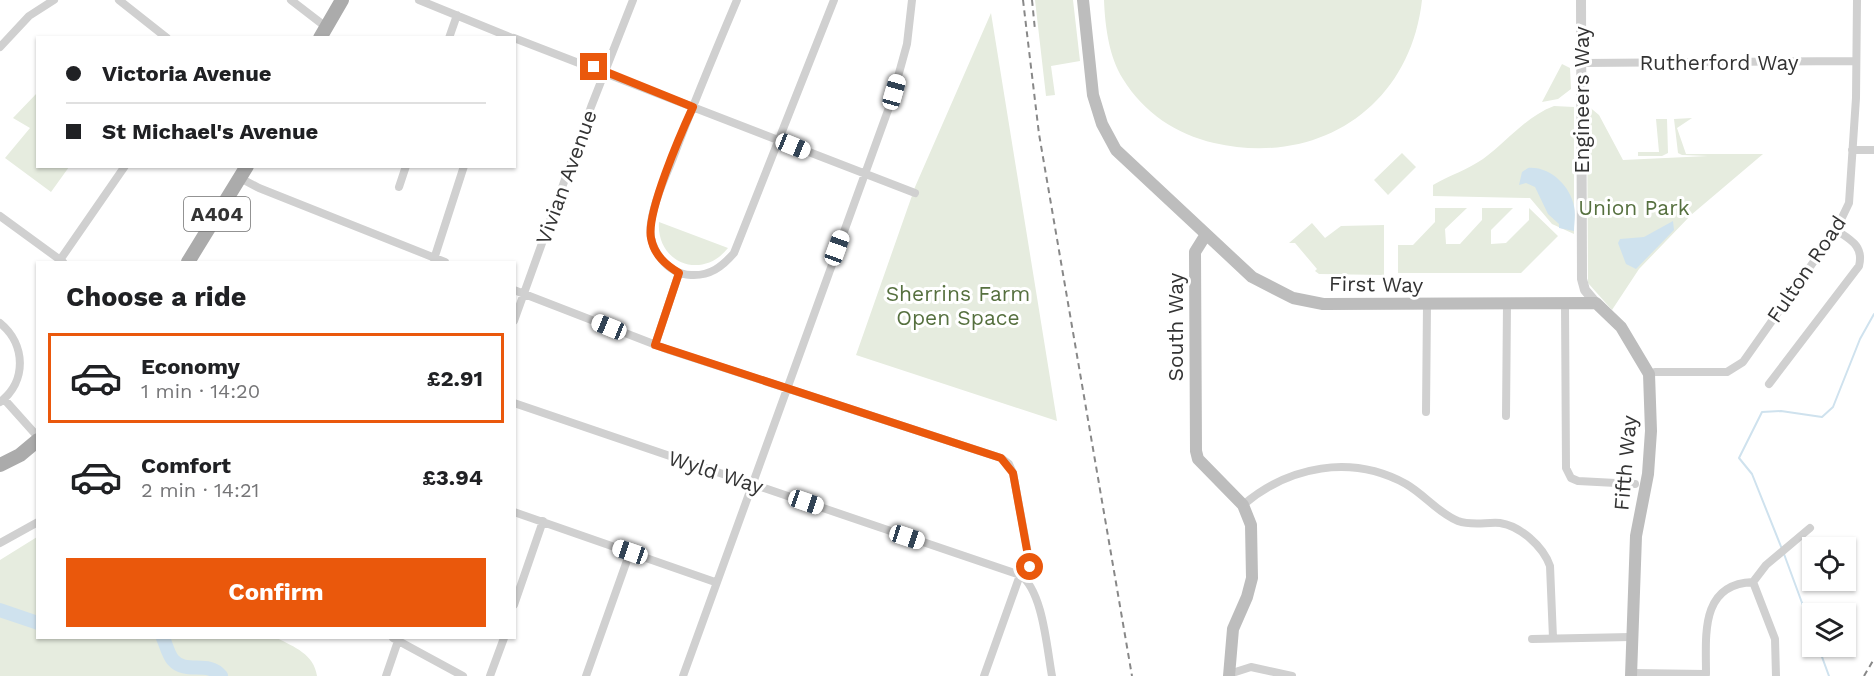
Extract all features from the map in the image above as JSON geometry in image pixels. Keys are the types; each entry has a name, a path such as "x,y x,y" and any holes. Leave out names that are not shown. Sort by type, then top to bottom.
{"main road":[{"path":"323,32 342,0"},
{"path":"1083,0 1092,87 1109,140 1126,162 1205,236"},
{"name":"A404","path":"189,261 244,172"},
{"name":"First Way","path":"1205,236 1252,277 1293,298 1323,304 1566,304"},
{"name":"South Way","path":"1205,236 1195,252 1195,401 1198,459 1243,505 1251,525 1252,578 1233,629 1229,675"},
{"path":"1566,304 1596,303"},
{"name":"Fifth Way","path":"1596,303 1621,327 1649,374 1651,431 1648,474 1636,536 1631,675"},
{"path":"0,465 20,455 36,441"}],"street":[{"path":"0,47 29,16 54,0"},
{"path":"119,0 164,36"},
{"path":"291,0 323,32"},
{"path":"419,0 509,36"},
{"name":"Vivian Avenue","path":"516,316 633,0"},
{"path":"737,0 693,107 651,223 655,251 665,264 679,273 707,274 723,265 734,253 834,0"},
{"path":"683,676 897,81 906,44 912,0"},
{"name":"Engineers Way","path":"1581,0 1582,279"},
{"name":"Fulton Road","path":"1649,374 1655,372 1727,372 1743,362 1836,230 1850,197 1857,0"},
{"path":"450,36 457,15"},
{"path":"516,39 605,71 915,193"},
{"name":"Rutherford Way","path":"1582,63 1856,61"},
{"path":"1852,150 1874,150"},
{"path":"0,216 62,261 124,168"},
{"path":"399,187 405,168"},
{"path":"434,259 463,168"},
{"path":"244,172 268,192 441,261"},
{"path":"1769,384 1859,266 1862,255 1860,249 1836,230"},
{"path":"655,345 679,273"},
{"path":"1582,279 1585,290 1596,303"},
{"path":"1582,279 1580,295 1566,304 1566,468 1571,478 1578,481 1635,484"},
{"path":"516,291 655,345 1006,461 1013,473 1031,572 1023,578 984,676"},
{"path":"1426,412 1427,304"},
{"path":"1506,416 1507,304"},
{"path":"0,323 16,342 20,363 17,380 2,401 36,437"},
{"name":"Wyld Way","path":"516,404 1023,578"},
{"path":"1243,505 1256,495 1286,479 1310,469 1326,466 1364,470 1404,483 1436,508 1461,522 1499,523 1516,527 1533,542 1550,566 1553,638"},
{"path":"516,513 715,582"},
{"path":"516,600 543,522"},
{"path":"0,543 36,523"},
{"path":"1753,582 1767,565 1809,528"},
{"path":"586,676 630,552"},
{"path":"1023,578 1036,596 1052,676"},
{"path":"1631,675 1706,674 1706,626 1710,607 1728,589 1739,582 1753,582"},
{"path":"1753,582 1775,639 1776,676"},
{"path":"1532,639 1631,637"},
{"path":"386,676 397,639"},
{"path":"399,639 463,676"},
{"path":"490,676 504,639"},
{"path":"1229,675 1251,667 1292,676"}],"green space":[{"path":"1035,0 1073,0 1080,61 1051,66 1055,95 1046,96"},
{"path":"1104,0 1422,0 1414,38 1399,71 1378,99 1352,121 1322,137 1288,146 1252,148 1214,143 1187,134 1162,120 1141,102 1123,79 1114,61 1107,31"},
{"name":"Sherrins Farm Open Space","path":"991,13 1057,421 856,355 915,187"},
{"path":"1562,64 1570,68 1571,89 1558,99 1542,102"},
{"path":"36,94 36,168 68,168 51,192 5,158 30,128 13,118"},
{"name":"Union Park","path":"1587,105 1599,115 1623,160 1708,156 1682,155 1678,153 1674,119 1692,118 1677,128 1686,154 1763,154 1691,215 1639,269 1612,310 1588,283"},
{"name":"Union Park","path":"1554,106 1574,107 1574,234 1552,224 1530,198 1433,196 1433,185 1483,159 1534,116"},
{"path":"1656,119 1667,119 1668,153 1662,156 1638,156 1638,152 1659,152"},
{"path":"1402,153 1416,167 1388,195 1374,180"},
{"path":"1435,208 1467,208 1445,229 1446,244 1460,244 1482,220 1482,208 1513,208 1491,230 1491,244 1506,243 1529,220 1529,208 1558,236 1521,273 1398,273 1398,245 1413,245 1435,222"},
{"path":"659,222 728,248 706,264 683,263 665,248 660,236"},
{"path":"1312,223 1325,238 1341,226 1384,225 1384,275 1319,274 1295,243 1289,243"},
{"path":"36,538 36,639 279,639 308,657 317,676 0,676 0,560"}],"water":[{"path":"1528,168 1544,170 1551,174 1568,191 1574,206 1574,231 1559,228 1559,224 1548,214 1535,187 1526,183 1519,185 1522,172"},
{"path":"1673,221 1674,230 1636,269 1626,264 1618,243 1620,239 1644,237"}],"waterway":[{"path":"1782,549 1752,474 1739,458 1762,412 1781,411 1822,417 1833,407 1860,339 1874,314"},
{"path":"1784,554 1802,603"},
{"path":"0,610 36,622"},
{"path":"163,639 171,658 178,664 184,667 210,669 221,676"},
{"path":"1822,657 1829,676"}],"railway":[{"path":"1023,0 1039,134 1132,676"},
{"path":"1032,0 1035,30"},
{"path":"1864,676 1874,659"}],"route":[{"path":"594,67 693,107 659,194 651,223 651,237 655,251 665,264 679,273 655,345 1001,458 1012,469 1030,567"}]}
